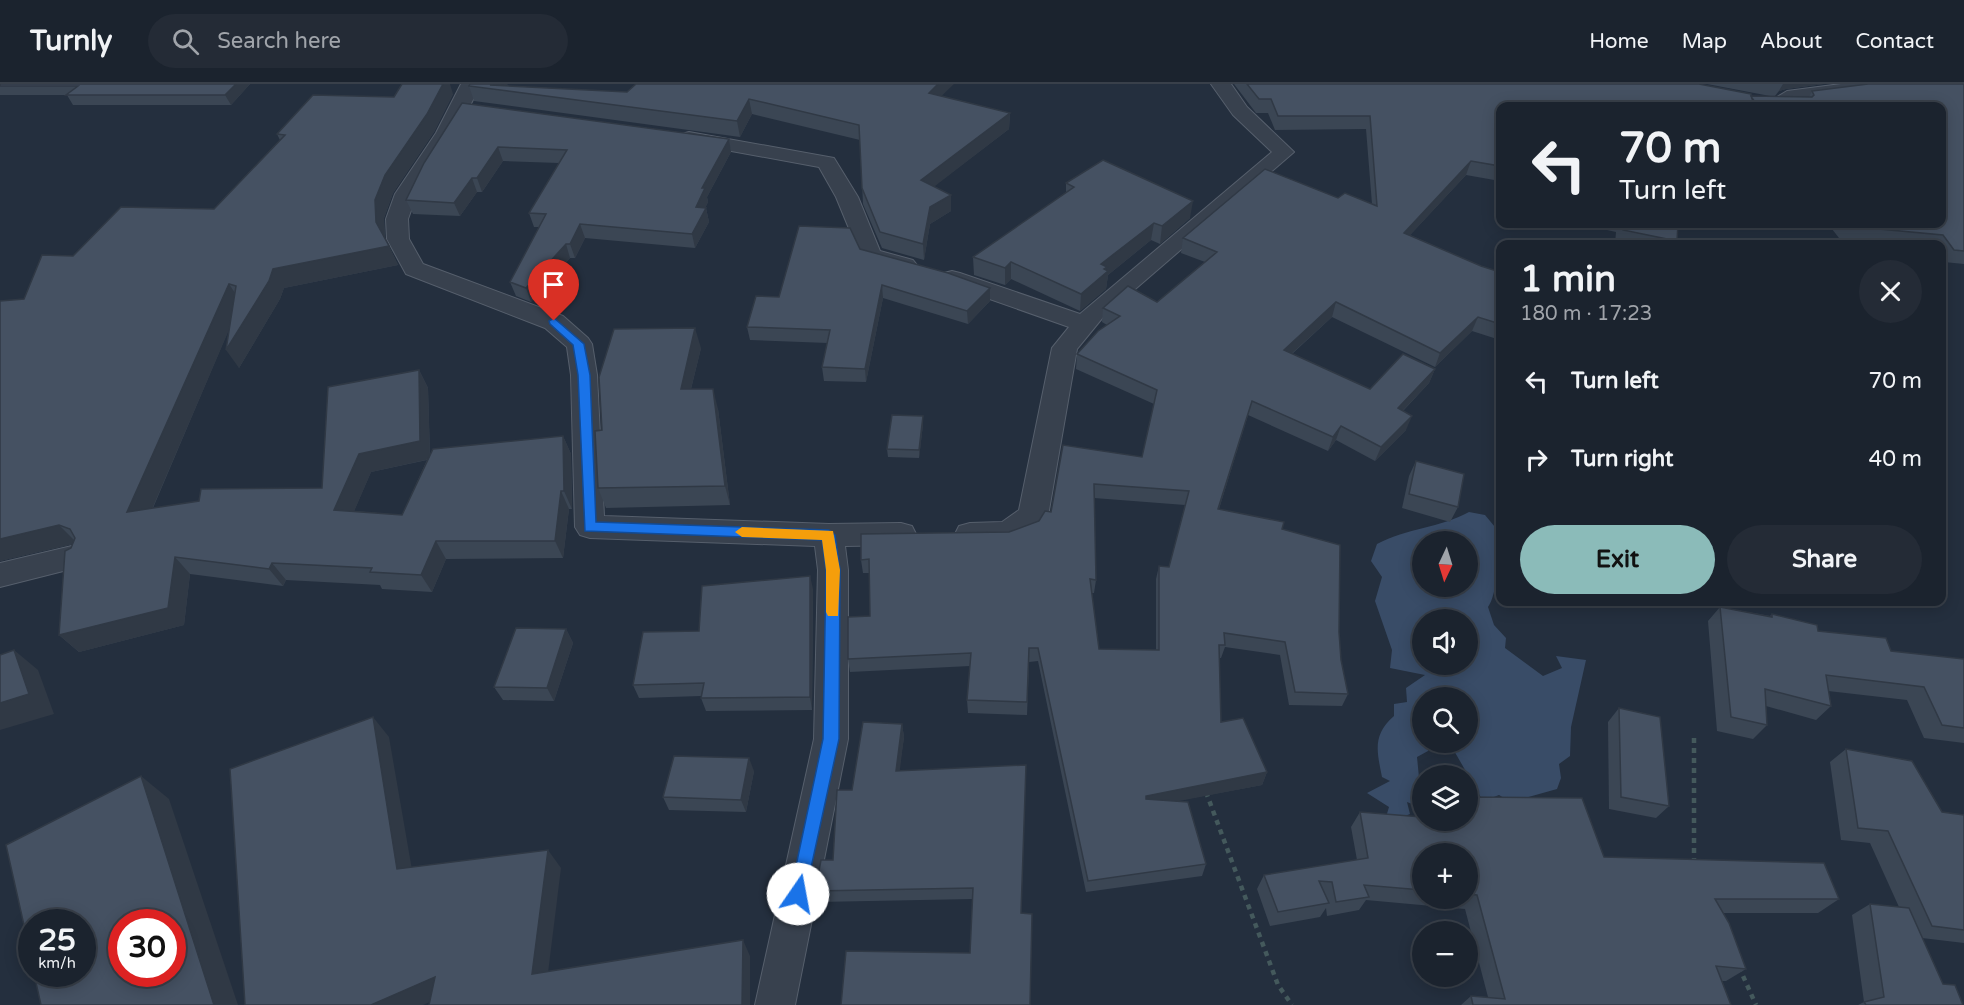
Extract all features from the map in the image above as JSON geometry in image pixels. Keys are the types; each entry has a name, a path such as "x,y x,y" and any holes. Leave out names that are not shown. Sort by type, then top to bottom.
{"street":[{"path":"471,101 406,194 397,219 398,239 414,269 554,321 579,344 584,375 590,527 829,535 1008,533 1033,516 1065,348 1095,311 1284,152 1239,111 1221,84"},
{"path":"1791,102 1787,97 1885,84"},
{"path":"668,135 738,145 827,162 847,197 870,255 930,272 1085,324"},
{"path":"775,1005 831,739 833,570 829,535"},
{"path":"0,575 76,557"}],"path":[{"path":"1694,738 1694,862 1698,872"},
{"path":"1203,781 1278,985 1292,1005"},
{"path":"1737,963 1756,1005"}],"water":[{"path":"1469,512 1485,515 1496,528 1496,584 1488,607 1494,625 1506,638 1505,648 1543,676 1562,668 1556,656 1586,660 1571,727 1570,756 1559,764 1561,778 1557,789 1511,802 1499,795 1483,801 1478,792 1478,765 1462,765 1455,753 1478,753 1478,687 1412,687 1412,753 1424,753 1417,757 1418,765 1412,765 1412,804 1407,802 1410,814 1389,822 1386,817 1389,807 1367,793 1390,781 1382,777 1378,752 1379,737 1394,716 1394,704 1407,702 1406,688 1425,675 1478,675 1478,609 1412,609 1412,672 1390,668 1392,650 1375,601 1382,577 1371,561 1377,544 1400,534 1435,525"}],"building":[{"path":"0,84 236,84 225,95 66,95 78,86 0,86"},
{"path":"402,84 443,84 427,114 385,175 375,200 376,222 389,246 273,269 269,281 226,350 236,286 229,284 127,512 199,501 201,489 322,488 328,387 419,370 420,441 359,454 334,510 402,515 433,449 563,436 564,491 561,491 555,541 436,541 421,575 370,572 372,568 272,563 269,569 175,557 168,608 59,635 65,551 71,548 75,538 70,529 59,525 0,539 0,301 24,299 42,255 73,256 121,207 214,209 285,135 277,134 313,95 394,97"},
{"path":"470,84 627,92 636,84 938,84 929,93 1010,113 921,180 951,195 930,207 923,244 880,232 862,188 859,125 749,99 737,121 469,86"},
{"path":"1247,84 1699,84 1751,94 1753,102 1496,102 1496,165 1471,161 1404,233 1496,271 1496,323 1478,317 1440,353 1336,302 1284,350 1370,389 1403,354 1435,369 1398,408 1412,416 1381,447 1341,426 1333,437 1252,401 1218,509 1284,522 1282,529 1340,545 1339,632 1341,660 1348,694 1295,692 1285,642 1224,633 1225,645 1219,645 1221,722 1243,718 1267,772 1146,796 1146,799 1188,802 1206,864 1088,881 1038,648 1029,648 1027,702 967,700 971,653 848,659 848,617 870,616 869,559 861,560 861,534 1009,532 1039,521 1045,511 1051,512 1063,445 1142,457 1157,390 1077,354 1098,331 1120,316 1103,308 1128,286 1157,302 1217,252 1183,238 1265,169 1338,198 1345,193 1377,206 1370,116 1278,116 1271,99 1259,99","holes":["1094,484 1189,491 1169,567 1159,566 1159,650 1099,649 1090,579 1096,580"]},
{"path":"1868,84 1964,84 1964,251 1954,250 1943,235 1868,228 1946,228 1946,102 1755,102 1751,96 1812,97 1814,95 1812,91"},
{"path":"462,103 729,139 702,188 705,188 696,207 706,208 692,234 580,224 570,244 566,244 526,288 510,282 546,214 529,213 567,150 498,147 477,178 472,178 454,203 406,200 424,163"},
{"path":"1103,160 1193,201 1162,226 1154,223 1101,264 1107,267 1104,269 1108,271 1081,294 1011,262 1005,268 973,257 1074,187 1066,183"},
{"path":"799,226 850,228 860,249 948,273 990,288 967,311 882,285 865,369 822,367 830,330 747,327 756,296 779,297"},
{"path":"1623,228 1678,228 1677,240 1672,240 1623,230"},
{"path":"695,328 681,389 713,389 725,486 598,488 595,431 602,430 599,377 614,329"},
{"path":"892,415 923,416 919,450 887,449"},
{"path":"1416,461 1464,474 1458,507 1409,494"},
{"path":"810,576 810,697 701,698 704,683 633,685 643,632 699,631 702,586"},
{"path":"1720,607 1772,617 1772,614 1817,625 1818,631 1886,638 1891,651 1964,659 1964,728 1942,725 1924,687 1826,675 1831,706 1765,689 1767,725 1731,717"},
{"path":"516,628 566,629 547,688 494,687"},
{"path":"14,650 29,694 0,703 0,655"},
{"path":"1619,708 1660,717 1669,806 1621,797"},
{"path":"373,717 397,869 548,850 532,974 743,940 742,1005 429,1005 435,977 371,1005 245,1005 230,769"},
{"path":"863,722 902,724 896,771 1026,765 1021,913 1032,914 1030,1005 841,1005 846,951 970,953 973,888 815,891 821,860 833,860 837,790 852,790"},
{"path":"1846,749 1912,761 1942,812 1964,815 1964,930 1932,926 1888,831 1858,828"},
{"path":"674,756 749,758 741,800 663,797"},
{"path":"141,776 183,909 108,909 108,987 186,987 186,917 214,1005 41,1005 37,987 96,987 96,909 20,909 6,845"},
{"path":"1478,797 1582,798 1604,857 1824,863 1839,899 1715,899 1729,923 1746,969 1716,966 1731,1005 1473,1005 1471,996 1505,999 1478,899 1478,843 1412,843 1412,889 1364,885 1369,897 1336,902 1332,882 1319,881 1329,903 1278,912 1264,875 1368,858 1360,812 1412,816 1412,831 1478,831"},
{"path":"1870,904 1909,908 1943,984 1955,985 1963,1005 1866,1005 1864,1002 1884,997"}],"slow traffic":[{"path":"742,532 829,535 833,570 833,612"}],"route":[{"path":"554,321 579,344 584,375 590,527 829,535 833,570 831,739 798,894"}]}
